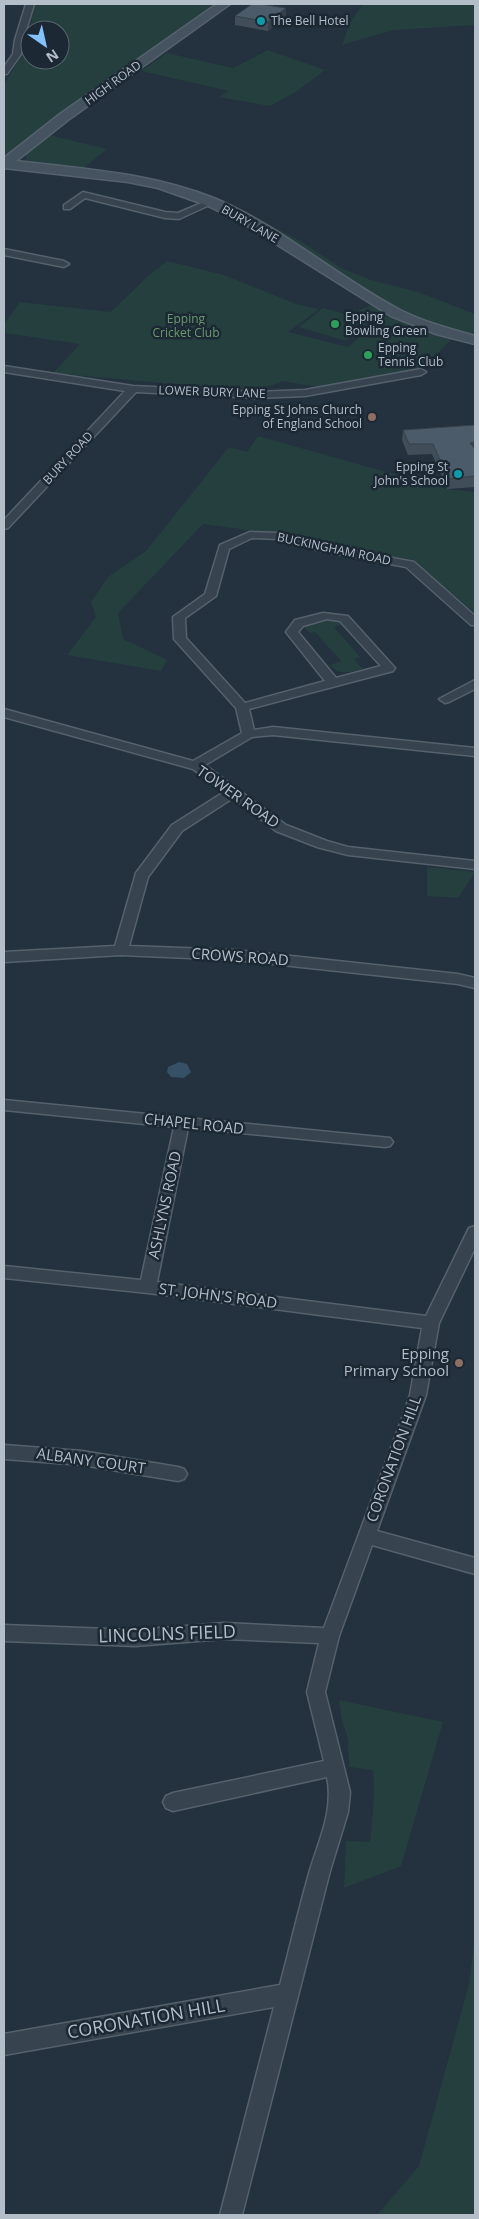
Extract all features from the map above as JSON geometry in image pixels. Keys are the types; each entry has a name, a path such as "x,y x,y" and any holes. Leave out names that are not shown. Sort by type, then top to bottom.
{"main road":[{"name":"HIGH ROAD","path":"4,163 64,117 224,4"},
{"name":"BURY LANE","path":"4,163 128,178 161,185 211,202 246,219 396,313 441,330 475,340"}],"street":[{"path":"4,72 17,54 19,40 30,4"},
{"path":"67,207 83,196 179,216 211,202"},
{"path":"4,252 64,264"},
{"name":"LOWER BURY LANE","path":"4,369 133,389 256,395 305,393 421,372"},
{"name":"BURY ROAD","path":"4,526 133,389"},
{"name":"BUCKINGHAM ROAD","path":"249,734 242,707 180,639 179,616 210,596 224,547 250,535 280,536 316,547 410,564 475,622"},
{"path":"242,707 333,683 389,668 344,618 327,615 299,623 292,632 333,683"},
{"path":"445,699 475,684"},
{"name":"TOWER ROAD","path":"4,713 195,765 282,828 322,844 348,851 475,865"},
{"path":"195,765 249,734 273,731 475,752"},
{"path":"121,950 140,876 177,828 233,792"},
{"name":"CROWS ROAD","path":"4,957 121,950 235,955 458,979 475,983"},
{"name":"CHAPEL ROAD","path":"4,1105 385,1142"},
{"name":"ASHLYNS ROAD","path":"148,1287 182,1123"},
{"name":"CORONATION HILL","path":"231,2215 320,1871 338,1812 340,1792 336,1768 316,1692 330,1636 418,1396 431,1323 475,1232"},
{"name":"ST. JOHN'S ROAD","path":"4,1272 148,1287 431,1323"},
{"name":"ALBANY COURT","path":"4,1452 82,1458 178,1474"},
{"name":"CORONATION HILL","path":"367,1536 475,1566"},
{"name":"LINCOLNS FIELD","path":"4,1633 135,1638 224,1631 330,1636"},
{"path":"173,1802 336,1768"},
{"name":"CORONATION HILL","path":"4,2044 289,1994"}],"green space":[{"path":"34,4 217,4 143,60 4,158 4,85 20,58 20,70 70,70 70,20 31,20"},
{"path":"363,4 475,4 475,25 393,30 342,45 350,23"},
{"path":"268,50 325,70 296,92 270,106 219,97 229,91 141,71 167,53 233,68"},
{"path":"49,135 107,149 81,170 30,164 23,161 27,158 25,155"},
{"name":"Epping Cricket Club","path":"248,213 302,242 341,268 371,280 418,292 475,314 475,337 456,332 445,336 453,338 421,369 344,384 318,387 282,381 271,386 239,390 53,373 80,344 4,333 4,324 20,302 111,312 147,277 167,261 224,275 296,304 319,309 288,332 348,347 378,322 358,310 375,304 244,214"},
{"name":"Epping Bowling Green","path":"323,308 370,321 346,341 299,327"},
{"path":"258,436 447,489 475,492 475,613 412,560 261,532 203,524 118,613 123,639 167,660 161,671 67,655 96,617 91,602 108,577 146,551 229,447 247,452"},
{"path":"327,617 342,620 345,624 334,627 360,657 354,659 363,669 345,672 338,671 330,665 341,661 315,632 310,633 301,624"},
{"path":"427,867 475,872 458,898 427,896"},
{"path":"339,1700 443,1722 401,1866 344,1888 346,1841 370,1842 374,1779 373,1770 349,1767 348,1739 342,1721"},
{"path":"475,1936 475,2215 377,2215 419,2166 469,1984"}],"water":[{"path":"179,1062 187,1064 191,1072 184,1078 171,1077 167,1072 168,1067"}],"building":[{"path":"252,4 286,8 268,22 235,16"},
{"name":"Epping St John's School","path":"475,425 475,442 470,443 475,449 475,476 448,479 433,444 409,444 403,430"}],"place":[{"name":"The Bell Hotel","path":"261,21"},
{"name":"Epping Bowling Green","path":"335,324"},
{"name":"Epping Tennis Club","path":"368,355"},
{"name":"Epping St Johns Church of England School","path":"372,417"},
{"name":"Epping St John's School","path":"458,474"},
{"name":"Epping Primary School","path":"459,1363"}]}
